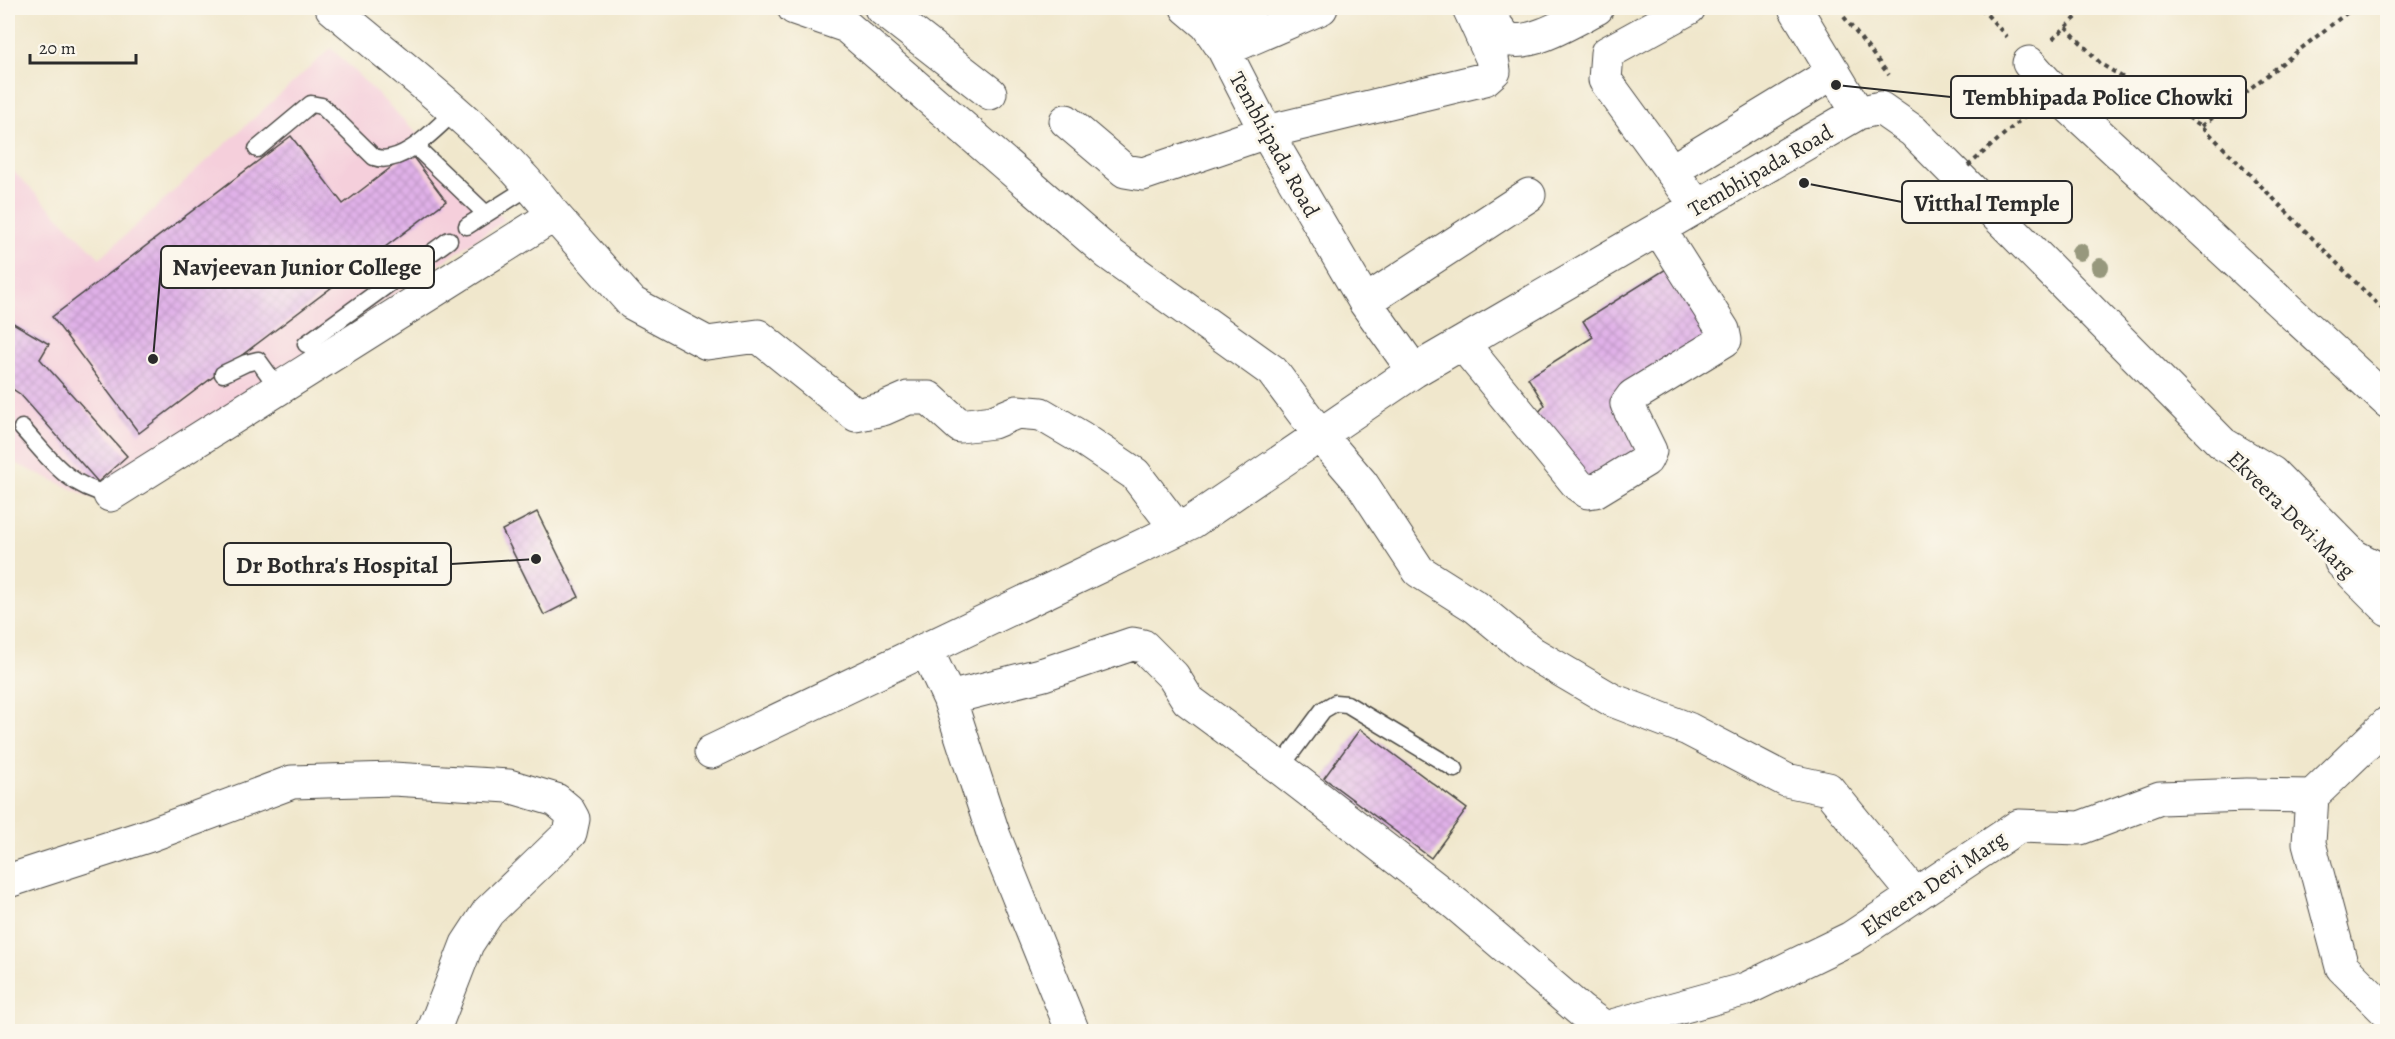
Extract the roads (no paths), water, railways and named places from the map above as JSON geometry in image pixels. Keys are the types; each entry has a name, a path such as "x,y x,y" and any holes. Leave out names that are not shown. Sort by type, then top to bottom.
{"street":[{"path":"332,8 454,112 532,185 554,215 632,303 708,343 758,336 856,415 883,409 908,398 929,398 960,426 993,422 1017,412 1041,414 1136,474 1177,530"},
{"path":"794,8 846,26 1108,253 1272,371 1320,435 1362,484 1419,572 1476,607 1532,653 1612,700 1688,729 1786,780 1828,789 1915,895"},
{"path":"881,8 990,93"},
{"path":"1206,28 1249,8"},
{"path":"1206,28 1321,8"},
{"path":"1065,131 1125,171 1143,174 1268,137 1485,79 1494,70 1492,58 1469,8"},
{"path":"1485,8 1507,38 1520,42 1539,36 1597,8"},
{"path":"1689,8 1607,53 1605,80 1697,206"},
{"path":"1795,8 1858,113"},
{"name":"Tembhipada Road","path":"1206,28 1365,302 1414,371 1858,113 1880,108 1906,124 2223,444 2272,472 2354,556 2388,574"},
{"path":"2029,63 2065,103 2388,402"},
{"path":"1671,171 1834,72"},
{"path":"1365,302 1529,195"},
{"path":"110,495 554,215"},
{"path":"1462,343 1578,485 1588,492 1595,491 1646,460 1650,451 1627,404 1633,396 1725,340 1723,330 1659,229"},
{"path":"711,752 1192,522 1414,371"},
{"name":"Ekveera Devi Marg","path":"2223,444 2388,609"},
{"path":"949,698 1044,674 1132,644 1143,646 1173,676 1188,700 1457,905 1602,1030"},
{"path":"926,649 949,698 994,836 1073,1032"},
{"path":"2388,723 2312,796 2309,843 2342,967 2388,1013"},
{"path":"8,881 150,835 292,782 393,779 509,786 556,800 568,810 573,819 570,833 488,912 467,944 433,1032"},
{"name":"Ekveera Devi Marg","path":"1602,1030 1746,989 1851,938 2019,826 2080,828 2160,798 2247,795 2312,796"}],"lane":[{"path":"257,149 311,104 322,106 374,157 383,160 392,159 415,146 454,112"},
{"path":"415,146 485,213"},
{"path":"467,226 532,185"},
{"path":"306,344 449,240"},
{"path":"223,374 258,360 279,389"},
{"path":"22,428 64,475 89,490 110,495"},
{"path":"1280,768 1323,710 1335,703 1347,704 1455,770"}],"place":[{"name":"Tembhipada Police Chowki","path":"1836,85"},
{"name":"Vitthal Temple","path":"1804,183"},
{"name":"Navjeevan Junior College","path":"153,359"},
{"name":"Dr Bothra's Hospital","path":"536,559"}]}
